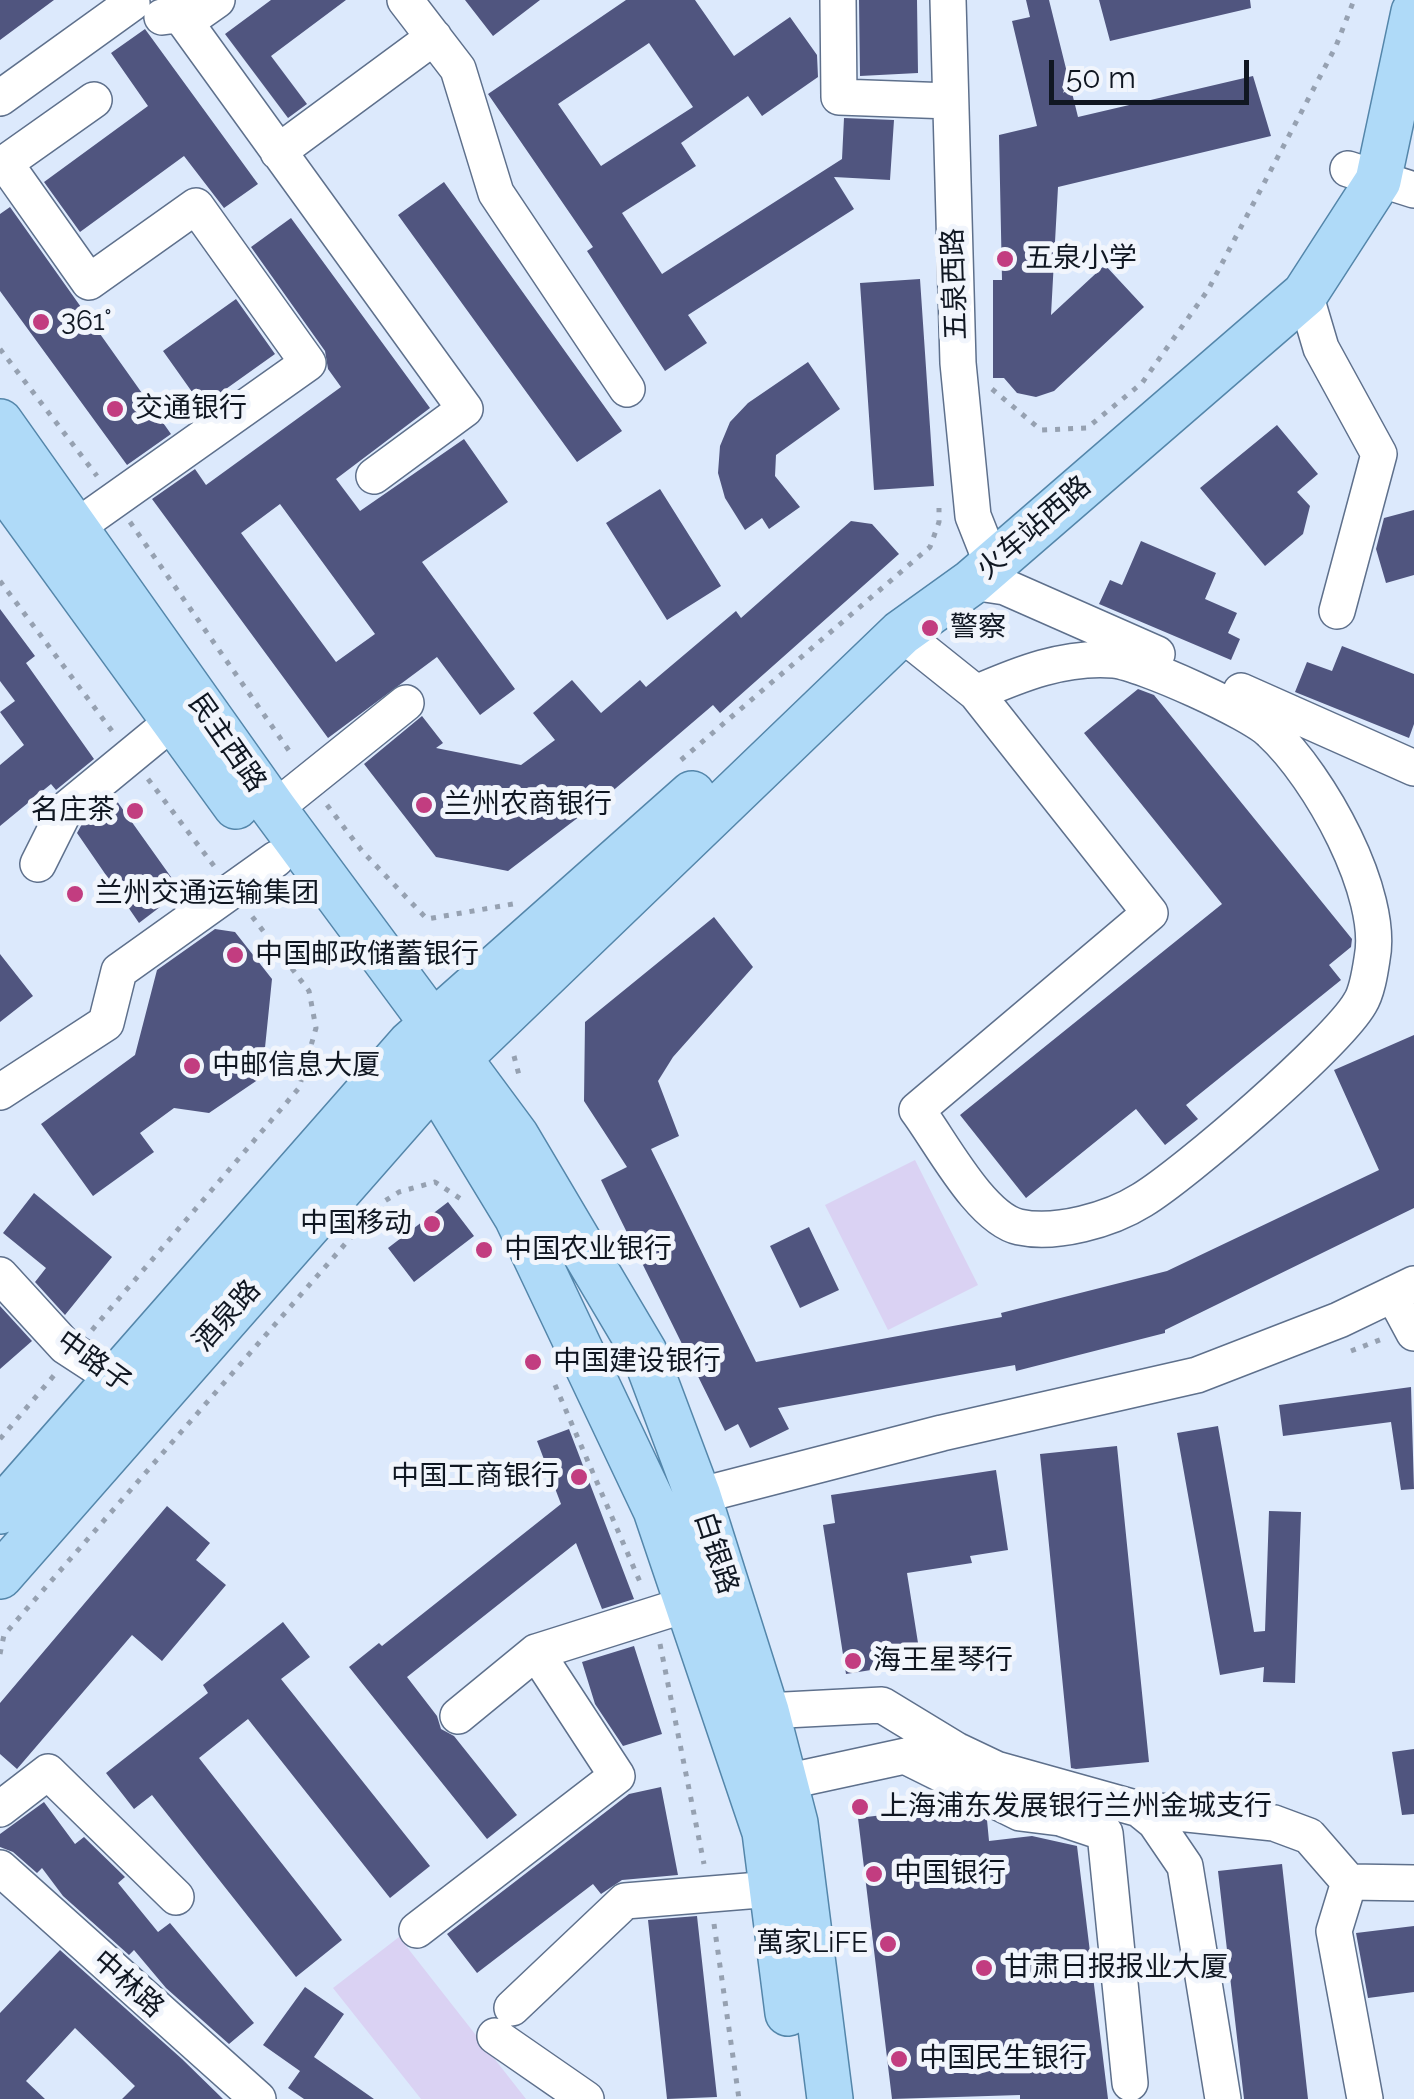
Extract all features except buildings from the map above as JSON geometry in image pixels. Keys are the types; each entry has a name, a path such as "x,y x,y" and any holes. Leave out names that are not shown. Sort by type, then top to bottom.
{"main road":[{"name":"火车站西路","path":"1380,180 1357,152 1390,0"},
{"name":"火车站西路","path":"421,1034 982,561 1306,294 1380,180 1414,12"},
{"name":"火车站西路","path":"447,1070 901,633 1283,279 1380,180"},
{"name":"民主西路","path":"0,422 274,809 447,1070"},
{"name":"民主西路","path":"0,481 172,722 276,859 421,1034"},
{"name":"酒泉路","path":"0,1576 133,1390 421,1034"},
{"name":"酒泉路","path":"0,1511 133,1390 447,1070"},
{"name":"白银路","path":"447,1070 554,1195 644,1352 698,1496 766,1710 795,1823 830,2099"},
{"name":"白银路","path":"447,1070 656,1510 765,1832 799,2099"}],"street":[{"path":"0,98 131,2 144,19 200,12 216,0"},
{"path":"405,0 458,69 496,193 627,388"},
{"path":"838,0 839,97 950,101"},
{"name":"五泉西路","path":"948,0 958,363 973,516 982,561"},
{"path":"180,15 465,410 374,476"},
{"path":"278,152 434,37"},
{"path":"75,528 308,362 196,206 89,282 5,163 94,100"},
{"path":"1306,294 1321,348 1379,454 1337,612"},
{"path":"982,561 1005,588 1414,768"},
{"path":"901,633 976,693 1150,913 917,1110 982,1204 998,1218 1028,1228 1075,1226 1141,1201 1226,1133 1361,1003 1373,956 1372,906 1337,819 1271,730 1195,690 1116,660 1038,666 976,693"},
{"path":"274,809 406,704"},
{"path":"38,864 65,810 172,722"},
{"path":"0,1092 106,1023 119,972 276,859"},
{"name":"中路子","path":"0,1275 74,1352 133,1390"},
{"path":"698,1496 942,1433 1197,1375 1339,1320 1407,1308"},
{"path":"458,1716 536,1652 688,1604"},
{"path":"416,1930 616,1776 536,1652"},
{"path":"766,1710 882,1705 956,1750 996,1768 1139,1809 1274,1823 1309,1836 1349,1882 1414,1883"},
{"path":"784,1782 906,1756 1020,1814 1060,1818 1104,1834 1130,2083"},
{"path":"0,1809 48,1772 176,1896"},
{"path":"1139,1809 1155,1822 1185,1866 1223,2099"},
{"name":"中林路","path":"0,1868 258,2099"},
{"path":"1349,1882 1334,1931 1365,2099"},
{"path":"586,2099 503,2022 625,1901 772,1890"}],"path":[{"path":"1041,430 1087,428 1142,383 1208,290 1336,46 1354,0"},
{"path":"0,349 115,500 362,851 427,919 512,905 527,892"},
{"path":"676,764 930,547 939,522 939,503"},
{"path":"0,581 309,990 316,1028 298,1088 0,1439"},
{"path":"513,1050 518,1075 527,1090"},
{"path":"0,1654 2,1638 380,1204 399,1192 435,1182 451,1189"},
{"path":"1346,1352 1376,1344 1407,1308"}],"shaded area":[{"path":"915,1160 978,1285 888,1330 825,1205"},
{"path":"399,1937 526,2099 421,2099 333,1988"}],"place":[{"name":"五泉小学","path":"1005,259"},
{"name":"361°","path":"41,322"},
{"name":"交通银行","path":"115,409"},
{"name":"警察","path":"930,628"},
{"name":"兰州农商银行","path":"424,805"},
{"name":"名庄茶","path":"135,811"},
{"name":"兰州交通运输集团","path":"75,894"},
{"name":"中国邮政储蓄银行","path":"235,955"},
{"name":"中邮信息大厦","path":"192,1066"},
{"name":"中国移动","path":"432,1224"},
{"name":"中国农业银行","path":"484,1250"},
{"name":"中国建设银行","path":"533,1362"},
{"name":"中国工商银行","path":"579,1477"},
{"name":"海王星琴行","path":"853,1661"},
{"name":"上海浦东发展银行兰州金城支行","path":"860,1807"},
{"name":"中国银行","path":"874,1874"},
{"name":"萬家LiFE","path":"888,1944"},
{"name":"甘肃日报报业大厦","path":"984,1968"},
{"name":"中国民生银行","path":"899,2059"}]}
